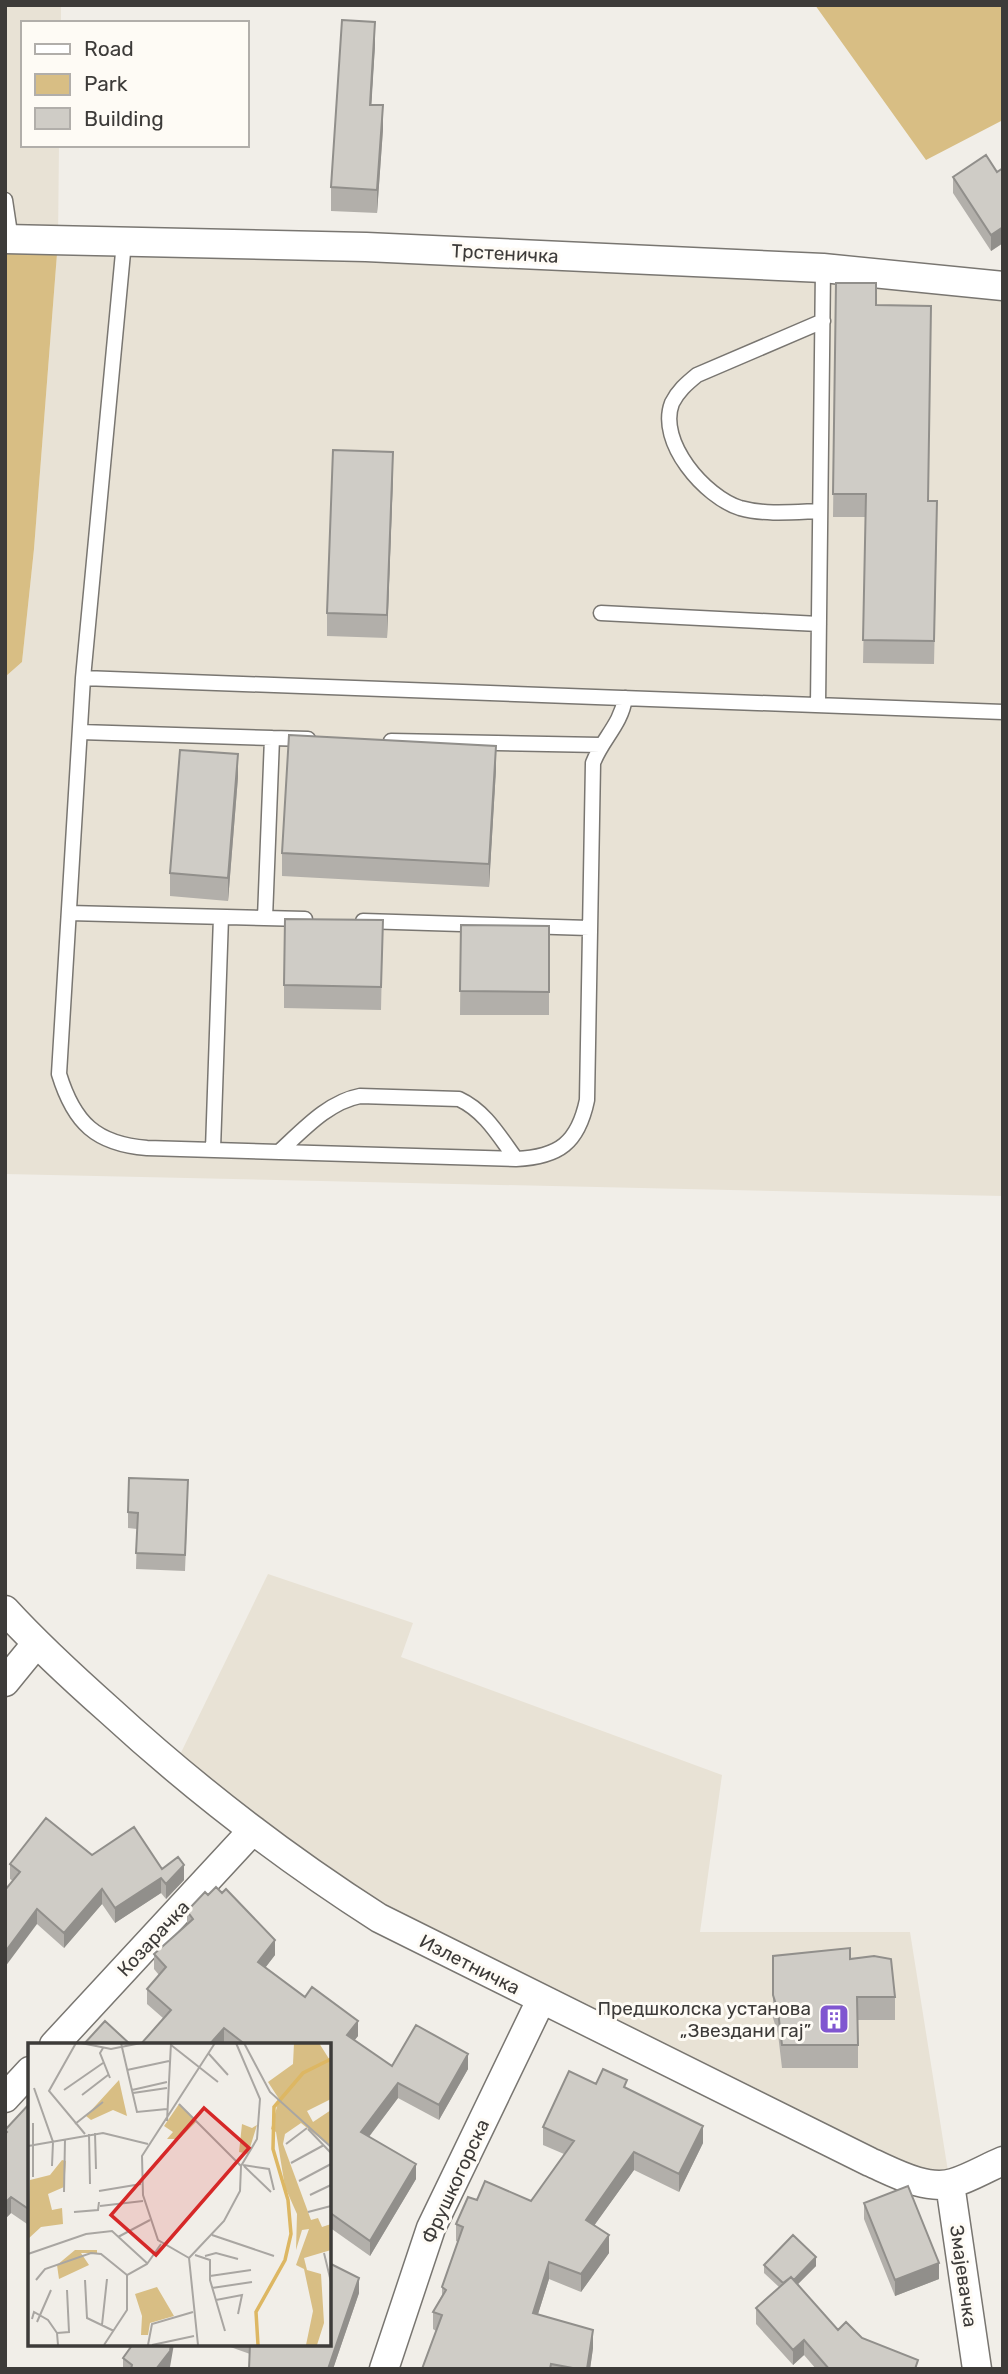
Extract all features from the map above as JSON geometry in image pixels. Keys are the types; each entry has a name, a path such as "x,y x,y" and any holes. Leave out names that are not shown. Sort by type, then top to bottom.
{"street":[{"name":"Трстеничка","path":"8,239 366,247 823,268 1003,286"},
{"name":"Излетничка","path":"5,1610 36,1644 173,1769 314,1876 379,1918 870,2162 908,2178 928,2183 950,2184"},
{"path":"5,1682 36,1644"},
{"name":"Козарачка","path":"56,2043 253,1830"},
{"name":"Фрушкогорска","path":"384,2369 431,2228 541,2000"},
{"path":"5,2098 28,2073"},
{"path":"950,2184 1003,2161"},
{"name":"Змајевачка","path":"950,2184 977,2369"}],"lane":[{"path":"5,200 8,239"},
{"path":"124,242 83,678 59,1074 67,1099 83,1122 101,1137 123,1146 516,1159 538,1158 558,1150 574,1137 583,1121 587,1100 593,763 600,745 618,723 625,698"},
{"path":"818,705 823,268"},
{"path":"820,511 765,512 740,508 721,499 701,485 685,462 674,442 670,422 671,405 681,388 697,375 823,321"},
{"path":"601,613 819,624"},
{"path":"83,678 1003,712"},
{"path":"80,732 327,739"},
{"path":"265,918 272,738"},
{"path":"382,740 600,745"},
{"path":"69,913 319,920"},
{"path":"213,1150 221,917"},
{"path":"346,921 589,928"},
{"path":"279,1152 332,1107 345,1099 360,1096 460,1099 473,1105 485,1117 516,1159"}],"shaded area":[{"path":"5,5 61,5 61,21 21,21 21,147 59,147 58,240 1003,286 1003,1196 5,1174 5,677 22,662 34,549 58,241 5,239"},
{"path":"268,1574 413,1623 401,1657 722,1775 700,1932 910,1932 950,2184 379,1918 173,1769"}],"green space":[{"path":"815,5 1003,5 1003,120 926,160"},
{"path":"5,239 58,241 34,549 22,662 5,677"}],"building":[{"path":"342,20 375,22 370,105 383,105 377,190 331,187"},
{"path":"986,155 997,172 1003,168 1003,227 991,235 953,177"},
{"path":"836,283 876,283 876,305 931,306 928,501 937,501 934,641 863,640 866,494 833,494"},
{"path":"333,450 393,452 387,615 327,613"},
{"path":"289,735 496,746 489,864 282,853"},
{"path":"180,750 238,754 228,878 170,873"},
{"path":"285,919 383,920 381,987 284,985"},
{"path":"461,925 549,926 549,992 460,991"},
{"path":"129,1478 188,1480 185,1555 136,1553 138,1513 128,1512"},
{"path":"46,1818 92,1855 134,1827 162,1869 178,1857 184,1865 166,1884 161,1878 115,1908 102,1889 64,1933 37,1909 5,1952 5,1890 20,1872 10,1864"},
{"path":"216,1887 222,1893 226,1889 275,1940 258,1962 305,1997 312,1987 358,2021 347,2035 392,2066 416,2025 468,2054 439,2105 398,2083 361,2132 416,2164 370,2241 331,2213 331,2043 243,2043 224,2028 211,2043 142,2043 171,2010 147,1989 166,1967 154,1954 193,1919 187,1911 205,1892 208,1895"},
{"name":"Предшколска установа „Звездани гај”","path":"850,1948 850,1959 874,1956 891,1959 895,1997 857,1997 858,2045 782,2045 773,1995 773,1956"},
{"path":"105,2021 129,2043 85,2043"},
{"path":"603,2069 627,2080 624,2087 703,2126 679,2174 634,2152 586,2220 609,2235 581,2274 549,2262 533,2313 593,2330 587,2369 551,2364 550,2369 422,2369 442,2315 433,2312 446,2290 442,2287 463,2227 456,2224 468,2197 477,2200 485,2181 531,2201 574,2141 543,2127 569,2071 596,2084"},
{"path":"28,2105 28,2209 11,2197 5,2203 5,2130"},
{"path":"908,2186 939,2263 895,2280 864,2203"},
{"path":"793,2235 816,2257 794,2280 791,2277 783,2283 764,2265"},
{"path":"331,2264 359,2278 328,2369 249,2369 250,2346 331,2346"},
{"path":"791,2277 838,2330 846,2322 862,2338 918,2360 915,2369 829,2369 804,2340 793,2350 756,2308"},
{"path":"132,2346 171,2346 156,2369 131,2369 132,2365 123,2358"}],"place":[{"name":"Предшколска установа „Звездани гај”","path":"834,2019"}]}
